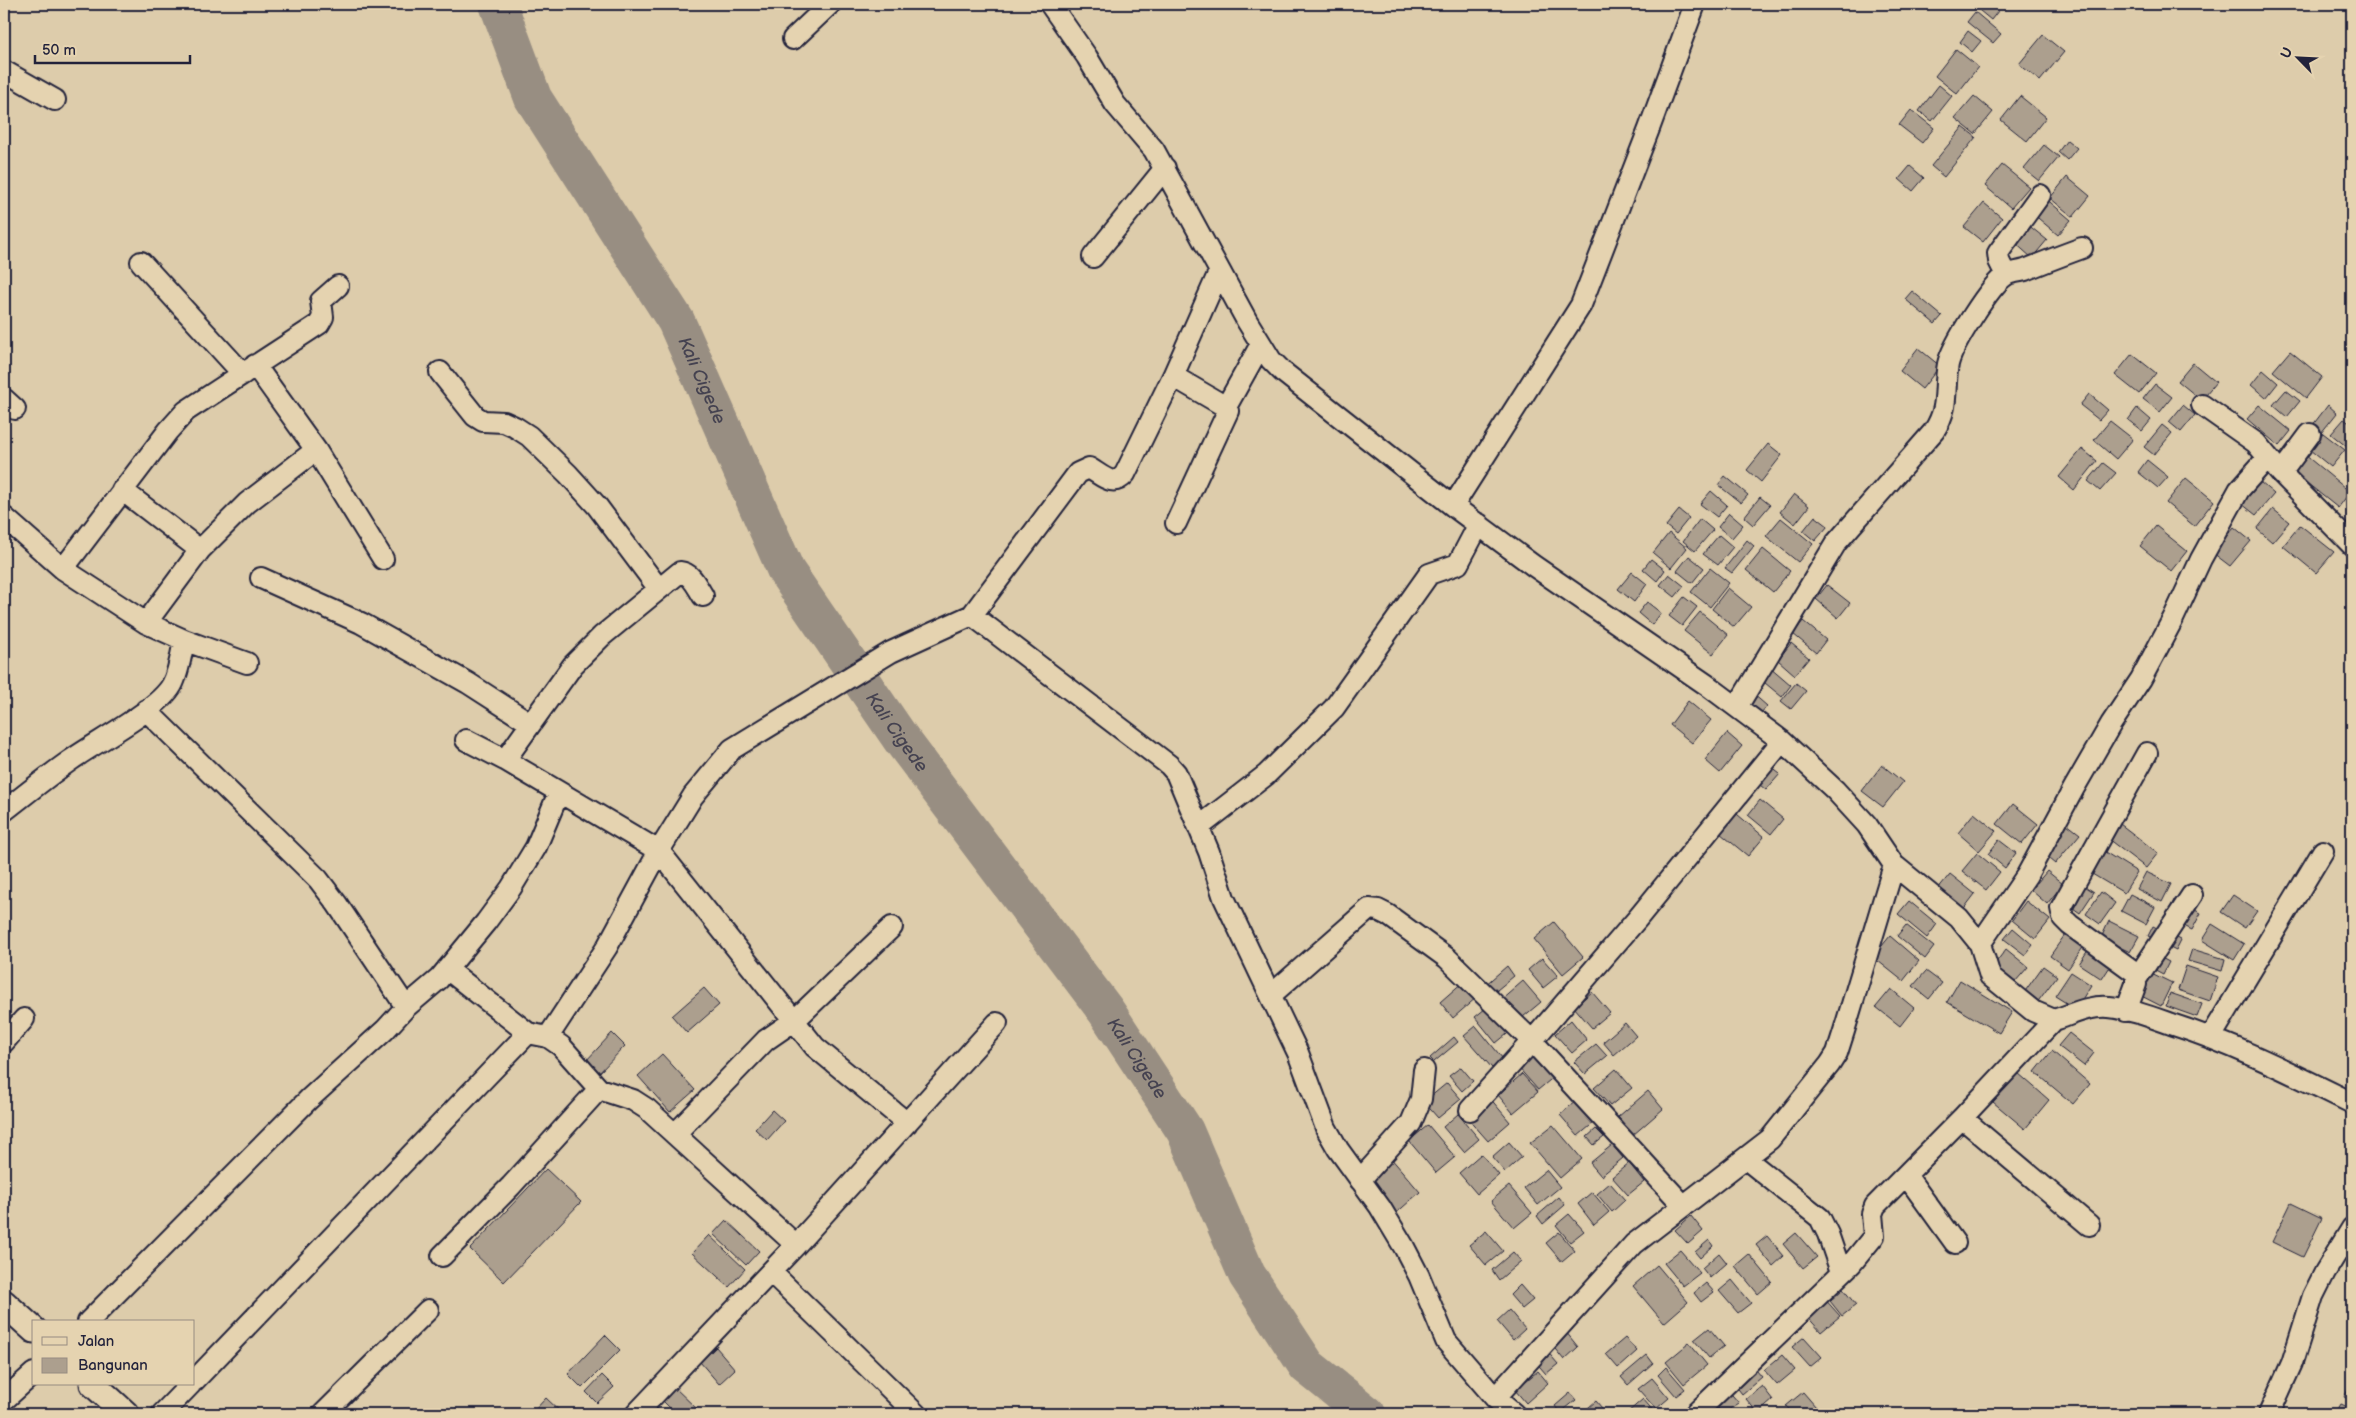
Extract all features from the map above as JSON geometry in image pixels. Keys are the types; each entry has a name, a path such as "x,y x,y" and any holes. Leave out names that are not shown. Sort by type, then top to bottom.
{"street":[{"path":"793,39 830,4"},
{"path":"1050,4 1087,57 1115,104 1149,144 1165,168 1220,272 1271,360 1282,372 1453,506 1534,566 1737,707 1782,741 1836,790 1867,825 1894,865 1959,918 1980,944 1990,976 2033,1011 2054,1020"},
{"path":"1453,506 1581,305 1695,4"},
{"path":"4,71 55,100"},
{"path":"1093,257 1165,168"},
{"path":"2006,276 1998,254 2040,195"},
{"path":"1737,707 1836,543 1934,431 1943,418 1947,397 1946,373 1951,352 1958,337 2006,276 2082,248"},
{"path":"141,262 249,369 316,450 383,559"},
{"path":"548,1037 607,947 659,851 693,796 732,749 890,652 972,615 1078,473 1089,468 1114,482 1125,474 1173,376 1220,272"},
{"path":"63,569 168,430 186,411 319,324 323,317 321,301 338,286"},
{"path":"1226,407 1262,344"},
{"path":"440,372 475,416 483,421 504,422 515,426 529,436 568,474 597,506 659,589"},
{"path":"1173,376 1226,407 1228,411 1176,523"},
{"path":"2202,405 2242,432 2352,545"},
{"path":"1980,944 2027,875 2078,780 2111,724 2141,679 2173,619 2201,559 2239,490 2274,465 2310,434"},
{"path":"146,623 200,550 247,503 316,450"},
{"path":"122,490 200,550"},
{"path":"4,517 63,569 146,623 184,640 247,663"},
{"path":"1199,827 1266,775 1334,708 1428,574 1454,566 1460,562 1478,524"},
{"path":"505,760 572,665 602,636 680,572 684,572 691,578 702,596"},
{"path":"261,578 361,623 468,683 530,723"},
{"path":"972,615 1169,765 1180,781 1199,827 1224,898 1298,1053 1326,1128 1338,1149 1404,1246 1419,1276 1446,1341 1495,1398 1514,1414"},
{"path":"4,811 69,761 146,710 172,686 184,640"},
{"path":"146,710 318,879 406,1007"},
{"path":"466,740 505,760 659,851 824,1056 848,1072 907,1123"},
{"path":"1470,1110 1638,918 1782,741"},
{"path":"2137,978 2132,969 2070,925 2063,918 2061,908 2147,753"},
{"path":"90,1320 309,1099 385,1030 406,1007 439,979 511,888 536,847 559,792"},
{"path":"2211,1037 2323,851"},
{"path":"1495,1398 1634,1244 1770,1139 1837,1053 1894,865"},
{"path":"2126,1011 2137,978 2192,895"},
{"path":"1270,996 1368,910 1374,909 1388,915 1446,958 1532,1041 1683,1205"},
{"path":"675,1134 766,1040 794,1020 892,927"},
{"path":"447,969 528,1033 548,1037 560,1046 599,1089 633,1100 647,1108 796,1245"},
{"path":"1695,1414 1852,1263 1874,1236 1872,1209 1962,1118 2054,1020 2086,1009 2108,1007 2126,1011 2211,1037 2254,1055 2352,1102"},
{"path":"4,1042 24,1019"},
{"path":"636,1414 796,1245 997,1022"},
{"path":"195,1381 528,1033"},
{"path":"1360,1180 1411,1123 1421,1099 1424,1070"},
{"path":"442,1256 511,1186 599,1089"},
{"path":"1962,1118 2089,1225"},
{"path":"1746,1159 1820,1218 1828,1234 1841,1272"},
{"path":"1906,1175 1955,1243"},
{"path":"2269,1414 2292,1363 2313,1296 2352,1228"},
{"path":"771,1272 916,1414"},
{"path":"4,1303 32,1328"},
{"path":"323,1414 428,1310"},
{"path":"4,1400 32,1375"},
{"path":"95,1386 126,1414"},
{"path":"162,1414 189,1386"}],"building":[{"path":"1976,4 1999,4 2002,6 1991,20 1974,6"},
{"path":"1975,12 2001,34 1993,43 1967,22"},
{"path":"1968,31 1981,41 1972,52 1960,42"},
{"path":"2043,35 2064,52 2040,81 2019,64"},
{"path":"1956,49 1978,67 1957,94 1935,76"},
{"path":"1939,85 1952,96 1932,121 1919,111"},
{"path":"1974,96 1993,112 1975,134 1955,118"},
{"path":"2020,96 2046,117 2027,141 2001,120"},
{"path":"1911,110 1934,128 1922,143 1899,125"},
{"path":"1963,127 1976,137 1944,177 1931,166"},
{"path":"2067,140 2077,148 2067,160 2058,152"},
{"path":"2044,145 2059,157 2039,181 2024,169"},
{"path":"2002,165 2029,187 2011,208 1985,186"},
{"path":"1910,166 1924,178 1913,191 1899,179"},
{"path":"2067,177 2090,196 2073,217 2050,198"},
{"path":"2044,197 2071,220 2058,235 2032,213"},
{"path":"1984,203 2002,218 1983,242 1964,227"},
{"path":"2027,224 2047,240 2032,258 2013,241"},
{"path":"1912,291 1942,316 1935,324 1905,299"},
{"path":"1918,348 1940,366 1922,389 1900,371"},
{"path":"2290,351 2322,377 2306,398 2273,371"},
{"path":"2132,354 2156,373 2139,394 2115,375"},
{"path":"2193,363 2216,382 2201,400 2178,381"},
{"path":"2263,370 2278,383 2266,398 2251,385"},
{"path":"2155,384 2172,397 2160,412 2143,399"},
{"path":"2286,390 2300,401 2287,417 2273,405"},
{"path":"2089,394 2108,410 2099,420 2080,405"},
{"path":"2183,405 2195,415 2181,432 2169,422"},
{"path":"2259,405 2291,431 2279,446 2247,419"},
{"path":"2328,405 2337,413 2321,433 2312,426"},
{"path":"2137,408 2151,420 2142,431 2128,420"},
{"path":"2344,419 2352,425 2352,451 2331,434"},
{"path":"2110,421 2133,439 2116,459 2094,440"},
{"path":"2162,425 2172,433 2154,455 2144,447"},
{"path":"2323,433 2345,450 2331,467 2310,450"},
{"path":"1768,444 1782,455 1761,482 1747,470"},
{"path":"2082,449 2097,461 2074,490 2059,477"},
{"path":"2305,455 2350,492 2338,508 2292,471"},
{"path":"2147,460 2168,477 2158,488 2138,472"},
{"path":"2103,463 2116,473 2100,491 2088,481"},
{"path":"1725,476 1748,495 1741,503 1718,485"},
{"path":"2186,478 2214,501 2194,526 2166,503"},
{"path":"2260,482 2274,494 2256,515 2242,504"},
{"path":"1711,491 1727,505 1717,517 1700,504"},
{"path":"1794,494 1809,506 1795,524 1780,512"},
{"path":"1760,497 1770,505 1753,525 1744,517"},
{"path":"2273,509 2289,522 2272,542 2257,529"},
{"path":"1679,510 1689,518 1676,534 1666,526"},
{"path":"1729,513 1743,525 1732,538 1718,527"},
{"path":"1815,516 1828,526 1815,541 1803,531"},
{"path":"1781,518 1813,544 1798,562 1766,536"},
{"path":"1700,519 1713,530 1695,551 1683,541"},
{"path":"2300,525 2334,552 2316,573 2283,546"},
{"path":"2156,526 2187,551 2171,571 2140,546"},
{"path":"2234,527 2251,541 2230,566 2213,553"},
{"path":"1669,533 1687,548 1671,568 1653,553"},
{"path":"1719,535 1733,547 1718,565 1703,554"},
{"path":"1747,540 1754,546 1732,573 1725,568"},
{"path":"1763,549 1790,571 1773,592 1746,570"},
{"path":"1689,556 1704,568 1692,583 1677,571"},
{"path":"1651,559 1665,570 1657,581 1643,569"},
{"path":"1710,568 1729,583 1710,607 1691,592"},
{"path":"1632,572 1647,584 1634,602 1618,589"},
{"path":"1669,574 1684,586 1675,597 1660,585"},
{"path":"1827,585 1850,603 1838,618 1816,599"},
{"path":"1728,588 1751,607 1734,627 1712,609"},
{"path":"1684,597 1697,607 1682,626 1669,616"},
{"path":"1647,602 1661,613 1652,625 1638,613"},
{"path":"1700,612 1728,635 1713,654 1684,631"},
{"path":"1803,621 1826,640 1816,653 1793,634"},
{"path":"1791,643 1809,658 1795,675 1778,660"},
{"path":"1769,666 1791,685 1782,697 1759,678"},
{"path":"1796,683 1806,691 1791,709 1781,701"},
{"path":"1752,693 1767,706 1760,714 1745,702"},
{"path":"1688,701 1711,720 1692,743 1670,725"},
{"path":"1727,733 1742,746 1720,773 1705,760"},
{"path":"1767,764 1780,774 1766,790 1754,780"},
{"path":"1882,765 1903,782 1883,807 1862,791"},
{"path":"1760,800 1783,819 1771,834 1748,815"},
{"path":"2013,804 2038,824 2022,844 1997,824"},
{"path":"1731,809 1764,837 1748,856 1715,829"},
{"path":"1974,813 1996,831 1979,851 1958,833"},
{"path":"2067,824 2080,834 2055,864 2043,854"},
{"path":"2120,824 2158,853 2146,868 2108,839"},
{"path":"1999,840 2016,853 2005,868 1988,854"},
{"path":"2100,849 2137,872 2124,893 2087,871"},
{"path":"1977,853 2000,872 1986,890 1962,871"},
{"path":"2047,871 2063,884 2047,904 2031,890"},
{"path":"2146,872 2171,884 2162,902 2137,889"},
{"path":"1950,874 1975,894 1962,911 1937,890"},
{"path":"2080,883 2094,892 2080,913 2066,903"},
{"path":"2101,892 2115,903 2100,924 2086,914"},
{"path":"2130,894 2155,907 2146,924 2121,911"},
{"path":"2233,895 2257,911 2245,928 2221,912"},
{"path":"2174,900 2201,913 2192,930 2166,917"},
{"path":"1909,901 1937,924 1927,938 1898,914"},
{"path":"2026,901 2050,920 2035,939 2012,920"},
{"path":"2109,921 2139,936 2130,952 2101,938"},
{"path":"1554,922 1583,957 1563,974 1534,939"},
{"path":"2212,924 2244,944 2234,960 2202,940"},
{"path":"1906,925 1934,947 1925,959 1897,936"},
{"path":"2153,926 2181,940 2176,950 2148,936"},
{"path":"2013,928 2033,945 2025,955 2004,939"},
{"path":"2069,929 2087,942 2068,969 2050,956"},
{"path":"1890,936 1919,961 1903,981 1873,957"},
{"path":"2090,947 2113,962 2102,979 2079,964"},
{"path":"2006,949 2028,967 2015,982 1994,965"},
{"path":"2192,949 2225,959 2222,971 2188,961"},
{"path":"2146,950 2169,962 2163,974 2140,962"},
{"path":"1542,958 1558,976 1543,988 1528,970"},
{"path":"1507,966 1514,976 1491,995 1484,986"},
{"path":"2043,966 2057,976 2036,1004 2023,994"},
{"path":"2137,966 2172,983 2161,1006 2126,988"},
{"path":"2186,966 2218,977 2210,1001 2178,990"},
{"path":"1926,971 1942,983 1929,999 1913,986"},
{"path":"2071,972 2091,985 2076,1009 2055,996"},
{"path":"1960,980 2012,1012 1999,1033 1947,1002"},
{"path":"1464,981 1477,997 1453,1018 1440,1002"},
{"path":"1523,981 1541,1002 1517,1022 1500,1001"},
{"path":"704,988 719,1005 687,1033 672,1016"},
{"path":"1891,989 1914,1008 1900,1026 1876,1007"},
{"path":"1592,992 1610,1013 1592,1028 1574,1007"},
{"path":"2170,993 2202,1004 2197,1017 2166,1006"},
{"path":"1491,1004 1512,1030 1496,1043 1475,1017"},
{"path":"1571,1020 1587,1040 1572,1053 1555,1034"},
{"path":"1625,1023 1636,1036 1614,1055 1603,1042"},
{"path":"1476,1026 1503,1059 1492,1068 1464,1036"},
{"path":"612,1033 625,1046 598,1074 585,1062"},
{"path":"2069,1033 2094,1053 2084,1066 2058,1046"},
{"path":"1454,1037 1458,1042 1434,1062 1430,1058"},
{"path":"1596,1044 1607,1056 1585,1074 1574,1062"},
{"path":"1536,1050 1556,1075 1538,1090 1517,1066"},
{"path":"2052,1051 2090,1084 2073,1104 2035,1072"},
{"path":"662,1054 695,1090 670,1112 638,1076"},
{"path":"1461,1067 1473,1081 1462,1091 1449,1076"},
{"path":"1616,1069 1632,1088 1610,1106 1594,1088"},
{"path":"2018,1073 2049,1100 2025,1129 1993,1102"},
{"path":"1522,1074 1538,1092 1513,1113 1498,1095"},
{"path":"1447,1083 1461,1099 1438,1118 1424,1102"},
{"path":"1648,1091 1663,1109 1633,1135 1618,1117"},
{"path":"1489,1097 1510,1122 1488,1141 1466,1116"},
{"path":"1578,1099 1596,1121 1578,1136 1560,1115"},
{"path":"772,1110 784,1121 767,1140 755,1129"},
{"path":"1458,1114 1479,1139 1464,1152 1443,1127"},
{"path":"1428,1125 1455,1157 1436,1173 1409,1141"},
{"path":"1553,1125 1582,1159 1560,1178 1530,1143"},
{"path":"1596,1129 1604,1137 1594,1145 1587,1137"},
{"path":"1509,1142 1522,1157 1505,1172 1492,1157"},
{"path":"1612,1145 1623,1158 1601,1176 1590,1163"},
{"path":"1481,1154 1499,1175 1477,1194 1459,1173"},
{"path":"1390,1157 1420,1192 1393,1216 1363,1180"},
{"path":"1629,1163 1644,1182 1628,1195 1612,1177"},
{"path":"546,1169 581,1202 504,1282 470,1249"},
{"path":"1546,1170 1560,1187 1538,1205 1524,1188"},
{"path":"1610,1183 1625,1200 1612,1212 1597,1194"},
{"path":"1509,1186 1532,1213 1514,1228 1491,1201"},
{"path":"1592,1192 1609,1212 1594,1225 1578,1204"},
{"path":"1559,1197 1565,1205 1543,1224 1537,1216"},
{"path":"2291,1203 2322,1218 2303,1257 2272,1242"},
{"path":"1569,1214 1584,1231 1570,1242 1556,1225"},
{"path":"1691,1216 1703,1231 1688,1244 1675,1230"},
{"path":"726,1220 759,1251 746,1265 713,1234"},
{"path":"1486,1231 1503,1251 1486,1265 1469,1245"},
{"path":"1559,1232 1575,1251 1562,1262 1546,1243"},
{"path":"1796,1233 1817,1257 1803,1268 1783,1244"},
{"path":"709,1235 745,1269 729,1287 692,1253"},
{"path":"1767,1236 1784,1256 1773,1266 1756,1245"},
{"path":"1709,1240 1713,1246 1700,1258 1695,1252"},
{"path":"1680,1250 1700,1273 1683,1286 1664,1263"},
{"path":"1513,1252 1521,1261 1499,1280 1492,1270"},
{"path":"1719,1253 1727,1263 1710,1278 1702,1268"},
{"path":"1749,1254 1772,1282 1758,1294 1735,1266"},
{"path":"1657,1265 1688,1302 1664,1323 1633,1286"},
{"path":"1732,1280 1751,1303 1738,1313 1719,1291"},
{"path":"1706,1283 1714,1292 1701,1302 1694,1293"},
{"path":"1520,1285 1533,1300 1522,1309 1510,1295"},
{"path":"1843,1289 1856,1305 1842,1316 1830,1301"},
{"path":"1823,1297 1840,1316 1821,1332 1804,1313"},
{"path":"1509,1310 1525,1329 1513,1340 1497,1321"},
{"path":"1709,1328 1724,1346 1709,1358 1694,1340"},
{"path":"1566,1332 1578,1347 1564,1360 1551,1344"},
{"path":"605,1335 620,1350 582,1388 568,1374"},
{"path":"1804,1337 1822,1357 1810,1367 1792,1347"},
{"path":"1625,1338 1637,1351 1618,1368 1606,1354"},
{"path":"1689,1343 1707,1365 1684,1384 1666,1362"},
{"path":"716,1347 735,1369 719,1384 700,1362"},
{"path":"1546,1350 1558,1364 1546,1374 1534,1360"},
{"path":"1647,1355 1653,1363 1628,1385 1621,1377"},
{"path":"1782,1355 1795,1370 1777,1385 1764,1370"},
{"path":"1751,1364 1762,1377 1742,1394 1732,1381"},
{"path":"1666,1367 1685,1389 1676,1396 1658,1375"},
{"path":"1538,1371 1548,1383 1526,1403 1515,1390"},
{"path":"602,1375 614,1387 597,1403 586,1392"},
{"path":"1652,1378 1669,1398 1656,1409 1638,1389"},
{"path":"2352,1380 2352,1401 2344,1397"},
{"path":"672,1385 699,1411 696,1414 676,1414 660,1398"},
{"path":"1762,1386 1773,1400 1758,1413 1746,1399"},
{"path":"1726,1388 1739,1403 1723,1414 1711,1400"},
{"path":"1803,1392 1822,1414 1793,1414 1786,1406"},
{"path":"1570,1393 1576,1400 1560,1413 1555,1406"},
{"path":"546,1398 563,1414 531,1414"},
{"path":"1643,1399 1656,1414 1627,1413"},
{"path":"1596,1401 1607,1414 1581,1414"},
{"path":"2341,1404 2352,1409 2352,1414 2335,1414"}],"waterway":[{"name":"Kali Cigede","path":"498,4 533,98 676,321 786,571 901,739 1106,1011 1185,1131 1247,1275 1307,1366 1367,1414"}]}
